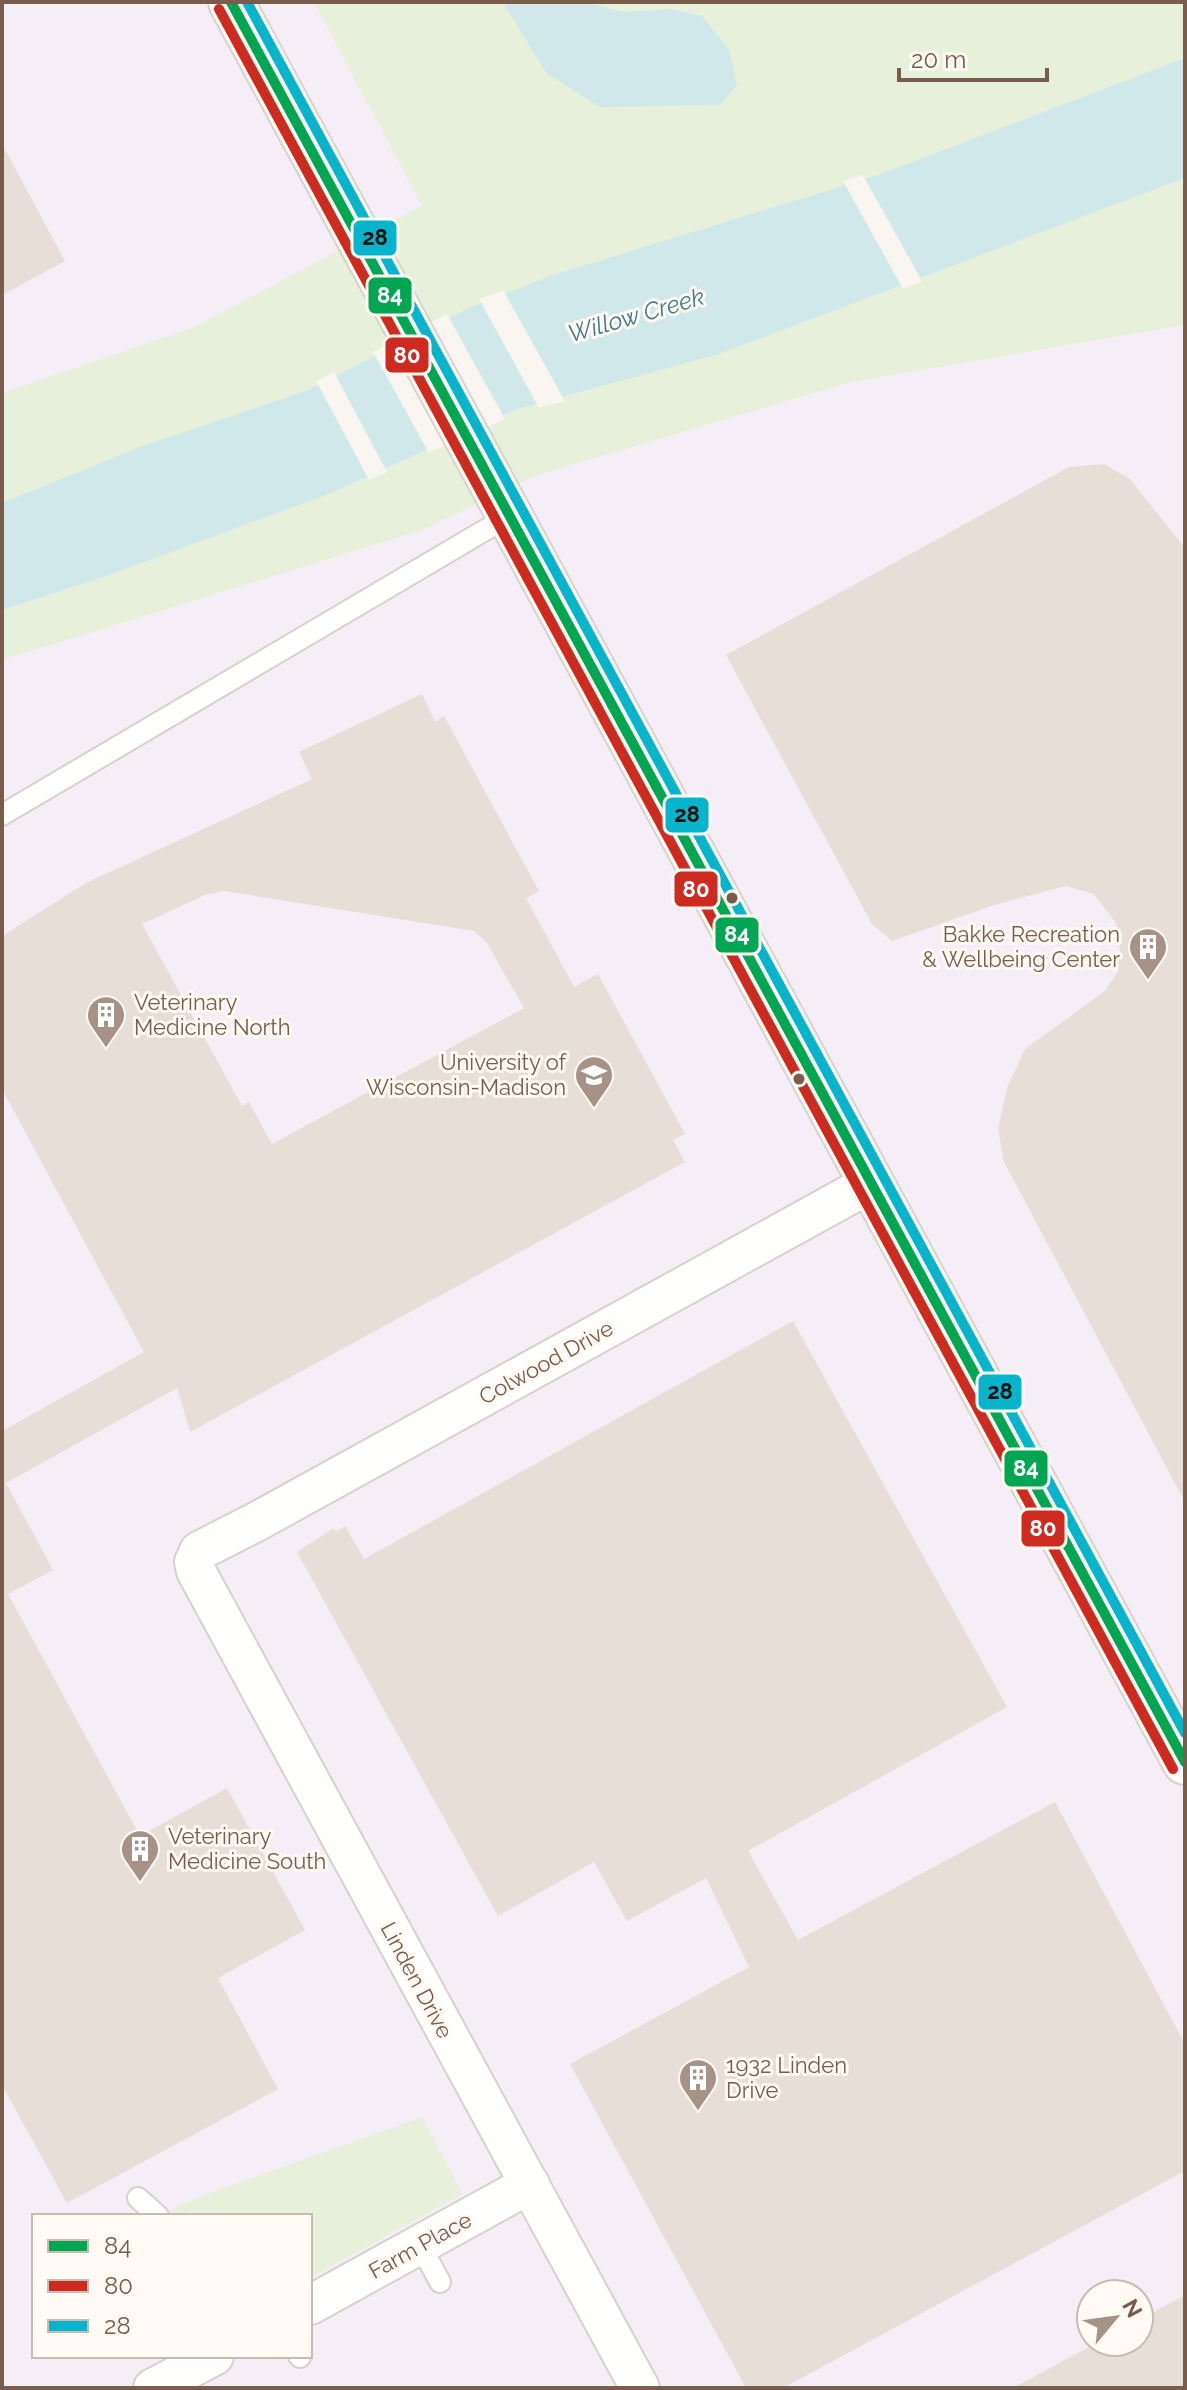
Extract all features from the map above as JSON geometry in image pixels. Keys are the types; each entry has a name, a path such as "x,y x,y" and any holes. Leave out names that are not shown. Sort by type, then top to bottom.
{"street":[{"path":"231,2 1185,1762"},
{"name":"Colwood Drive","path":"196,1571 194,1562 199,1551 871,1183"},
{"name":"Linden Drive","path":"196,1571 640,2388"},
{"name":"Farm Place","path":"312,2304 530,2184"},
{"path":"154,2388 210,2358"}],"lane":[{"path":"2,815 509,516"},
{"path":"138,2198 156,2214"},
{"path":"420,2245 440,2282"}],"shaded area":[{"name":"University of Wisconsin-Madison","path":"2,2 1185,2 1185,2388 2,2388"}],"green space":[{"path":"314,2 1185,2 1185,325 851,382 538,475 422,530 2,660 2,393 197,326 422,206"},
{"path":"422,2117 462,2194 312,2277 312,2214 195,2214 191,2211 176,2214 170,2210"}],"water":[{"path":"503,2 584,2 623,12 670,9 702,16 729,50 737,85 720,105 600,107 546,73"},
{"name":"Willow Creek","path":"1185,58 1185,178 719,354 517,409 326,495 98,579 2,610 2,503 140,447 308,390 471,307 550,276 878,175"}],"pier":[{"path":"863,175 922,281 903,289 843,181"},
{"path":"503,290 565,401 539,408 479,299"},
{"path":"447,314 505,419 429,453 373,352"},
{"path":"334,372 387,472 369,480 316,381"}],"building":[{"path":"2,144 65,261 2,295"},
{"name":"Bakke Recreation & Wellbeing Center","path":"1104,464 1130,479 1185,548 1185,1502 1004,1162 998,1129 1007,1088 1025,1049 1105,991 1118,971 1120,952 1116,923 1094,894 1066,886 994,905 892,941 872,924 726,655 1069,467"},
{"name":"Veterinary Medicine North","path":"422,694 435,722 444,716 539,891 526,898 574,987 598,974 685,1134 673,1140 685,1162 190,1432 177,1388 6,1483 53,1570 8,1594 140,1836 227,1788 305,1930 218,1978 278,2089 67,2203 2,2085 2,1431 144,1352 2,1089 2,936 86,883 312,779 299,752","holes":["224,891 474,931 487,943 524,1008 272,1144 249,1102 242,1106 142,924 205,895"]},
{"path":"793,1321 1007,1707 748,1851 798,1940 1055,1802 1185,2044 1185,2171 783,2388 746,2388 570,2064 749,1967 706,1878 627,1921 594,1862 498,1916 297,1552 334,1528 336,1532 345,1526 364,1559"},
{"path":"1185,2295 1185,2388 1013,2388 1075,2354 1075,2358 1155,2358 1155,2311"}],"transit line":[{"name":"84","path":"231,2 1185,1762"},
{"name":"28","path":"247,2 1185,1733"},
{"name":"80","path":"219,9 1173,1769"}],"place":[{"name":"Bakke Recreation & Wellbeing Center","path":"1148,981"},
{"name":"Veterinary Medicine North","path":"106,1049"},
{"name":"University of Wisconsin-Madison","path":"594,1109"},
{"name":"Veterinary Medicine South","path":"140,1883"},
{"name":"1932 Linden Drive","path":"698,2112"}]}
